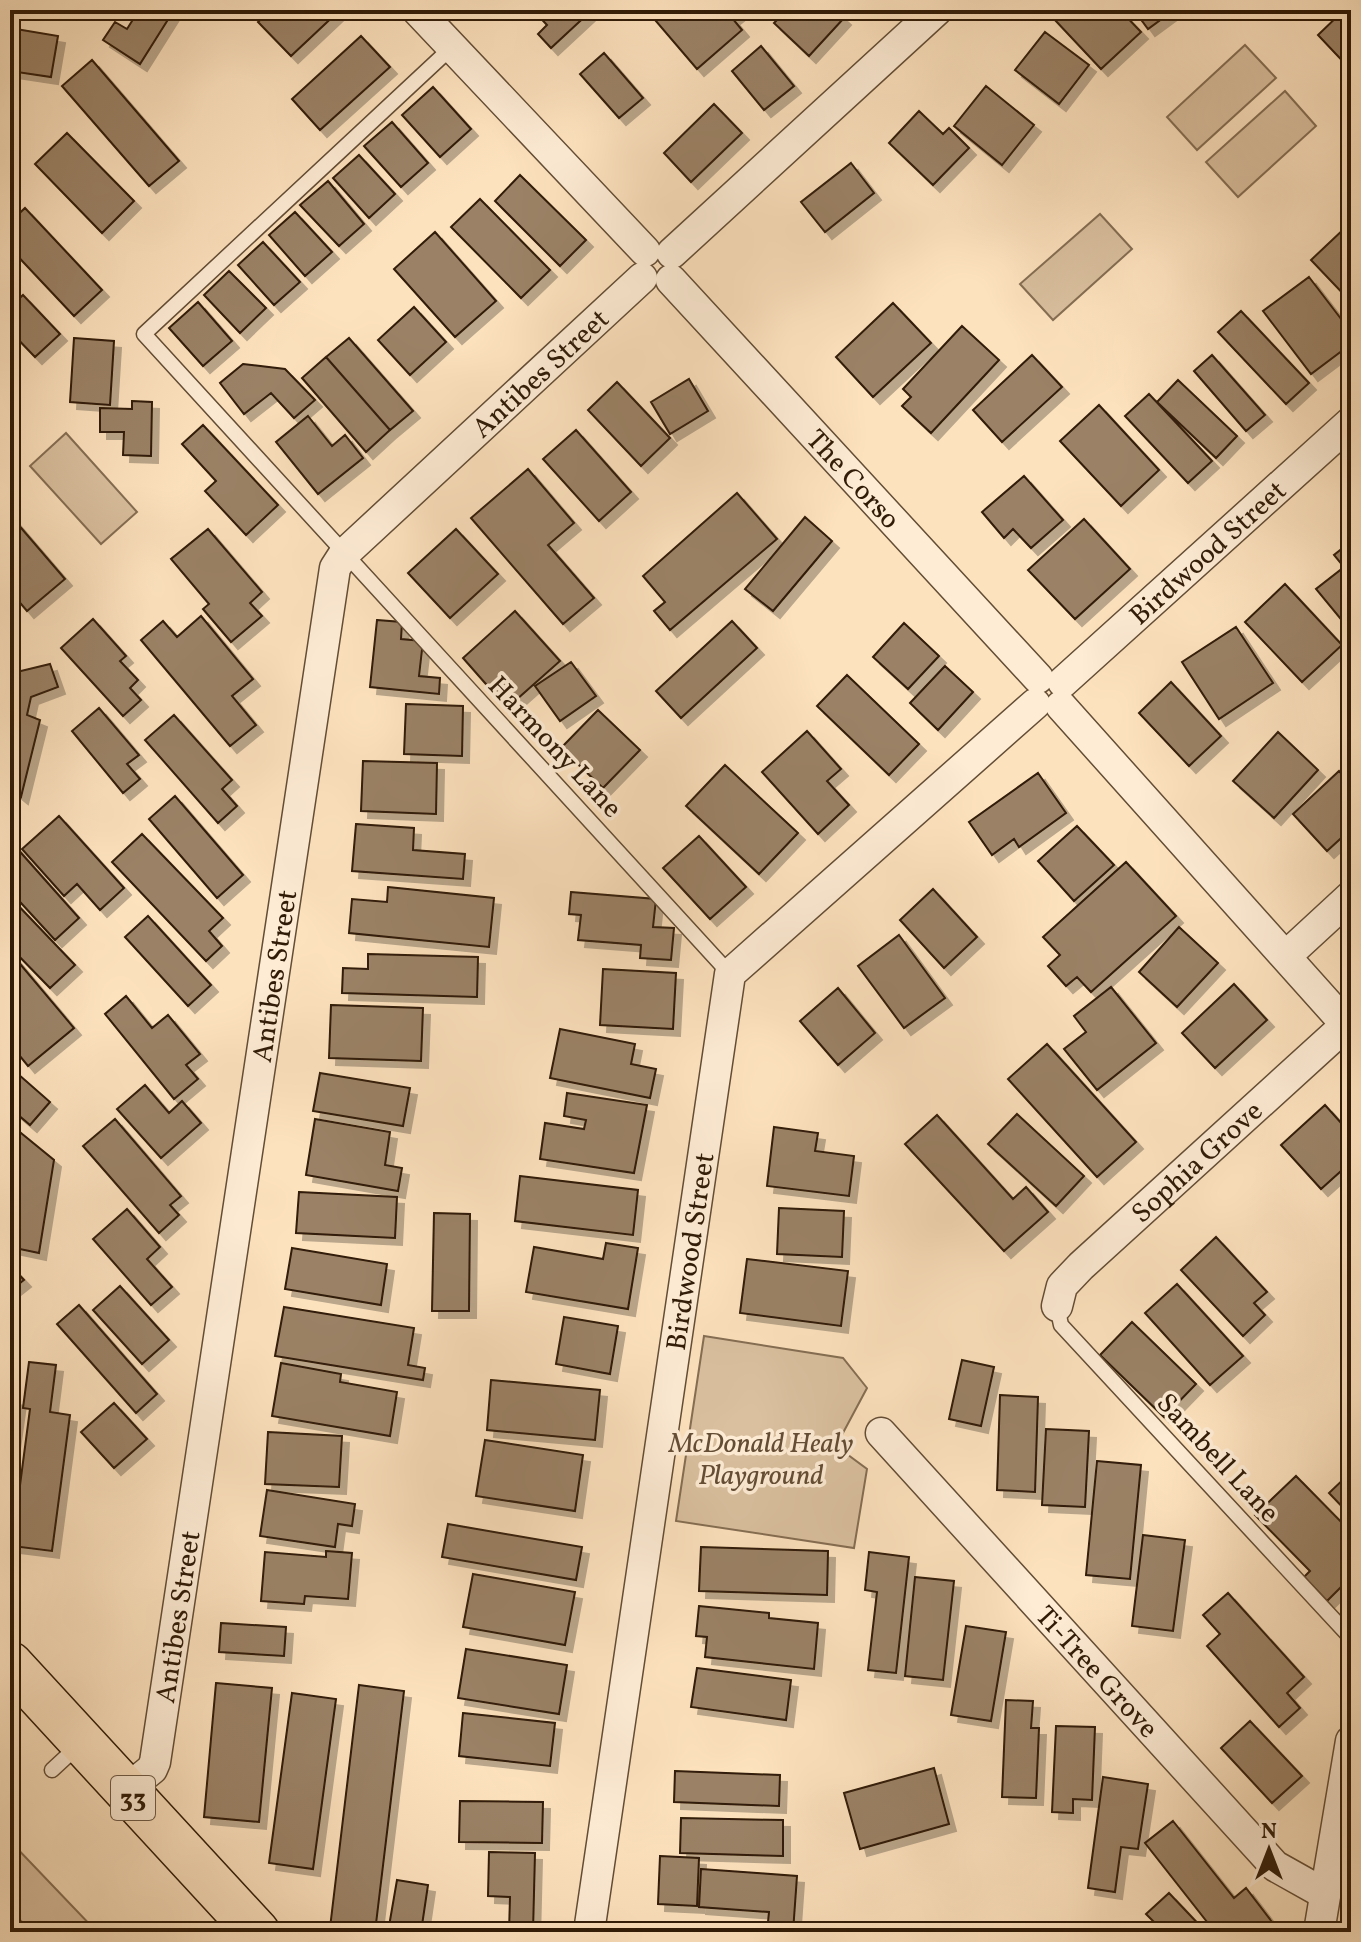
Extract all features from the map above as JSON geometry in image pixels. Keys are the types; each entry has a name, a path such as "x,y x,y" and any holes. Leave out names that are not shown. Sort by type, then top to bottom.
{"main road":[{"name":"33","path":"10,1664 66,1756 126,1790 257,1932"}],"street":[{"name":"The Corso","path":"417,10 657,265 1049,692 1349,1028"},
{"name":"Antibes Street","path":"126,1790 152,1769 155,1762 335,568 344,554 937,10"},
{"name":"Birdwood Street","path":"589,1932 730,974 1351,422"},
{"path":"1286,956 1351,896"},
{"name":"Sophia Grove","path":"1057,1306 1062,1286 1081,1266 1349,1028"},
{"name":"Ti-Tree Grove","path":"881,1433 1275,1866 1325,1894"},
{"path":"1319,1932 1351,1741"}],"lane":[{"name":"Harmony Lane","path":"451,48 144,334 730,974"},
{"name":"Sambell Lane","path":"1057,1306 1061,1325 1351,1638"}],"green space":[{"path":"1245,45 1276,78 1197,150 1167,117"},
{"path":"1285,91 1316,126 1238,197 1206,162"},
{"path":"1100,214 1132,249 1053,320 1020,284"},
{"path":"66,433 137,512 101,544 30,466"},
{"name":"McDonald Healy Playground","path":"704,1336 843,1358 867,1388 836,1446 867,1469 854,1548 676,1521"},
{"path":"10,1841 97,1932 32,1932 10,1910"}],"building":[{"path":"139,10 174,10 140,64 103,40 115,22 127,29"},
{"path":"271,10 340,10 291,56 258,22"},
{"path":"533,10 592,10 551,48 538,34 547,25"},
{"path":"653,10 742,10 732,18 742,30 697,69 649,13"},
{"path":"787,10 835,10 844,18 809,56 774,23"},
{"path":"1064,10 1120,10 1141,32 1101,69 1054,19"},
{"path":"1134,10 1174,10 1148,29"},
{"path":"1344,10 1351,10 1351,70 1318,35"},
{"path":"10,28 58,36 51,77 10,71"},
{"path":"1045,32 1089,65 1059,104 1015,70"},
{"path":"361,36 390,67 320,130 292,99"},
{"path":"761,46 794,86 764,110 732,71"},
{"path":"604,53 643,98 619,118 580,74"},
{"path":"92,60 179,161 149,186 62,86"},
{"path":"986,86 1034,125 1002,165 954,126"},
{"path":"433,87 471,129 440,157 402,115"},
{"path":"714,104 742,133 691,182 664,153"},
{"path":"919,111 943,134 949,128 969,148 933,185 889,143"},
{"path":"392,122 428,163 401,187 364,146"},
{"path":"67,133 134,201 102,233 35,164"},
{"path":"359,155 395,194 369,218 333,178"},
{"path":"851,163 874,193 825,232 801,202"},
{"path":"520,175 586,240 560,266 495,201"},
{"path":"328,181 364,224 339,246 300,205"},
{"path":"480,199 550,270 521,298 451,227"},
{"path":"25,208 102,290 74,316 10,248 10,222"},
{"path":"295,212 332,252 305,276 269,235"},
{"path":"1346,227 1351,233 1351,302 1311,260"},
{"path":"435,232 496,301 455,337 394,269"},
{"path":"263,242 300,282 274,305 238,265"},
{"path":"229,271 266,308 240,333 204,295"},
{"path":"1309,277 1351,332 1351,344 1311,374 1263,311"},
{"path":"23,295 60,334 35,357 10,331 10,307"},
{"path":"198,302 232,341 203,366 169,328"},
{"path":"893,303 931,343 873,397 836,357"},
{"path":"414,307 446,342 410,375 378,340"},
{"path":"1241,311 1309,383 1286,404 1218,332"},
{"path":"962,326 999,360 931,433 902,406 911,397 903,389"},
{"path":"74,338 114,341 110,405 70,402"},
{"path":"349,338 413,411 390,430 326,357"},
{"path":"1032,355 1062,387 1002,442 973,410"},
{"path":"1212,355 1265,415 1246,431 1194,371"},
{"path":"326,357 390,430 366,452 302,378"},
{"path":"243,364 285,369 315,400 294,418 271,393 244,414 220,383"},
{"path":"689,379 708,411 670,434 651,402"},
{"path":"1178,380 1237,436 1216,458 1157,402"},
{"path":"617,382 670,438 641,466 588,410"},
{"path":"1149,394 1212,461 1188,483 1125,416"},
{"path":"132,401 152,402 151,456 123,455 124,432 100,432 100,408 132,409"},
{"path":"1099,405 1159,470 1121,506 1060,441"},
{"path":"308,416 332,446 345,435 363,458 318,494 276,442"},
{"path":"203,425 278,505 246,535 205,491 216,481 182,444"},
{"path":"576,430 631,492 599,521 543,459"},
{"path":"528,469 574,523 548,545 594,598 563,624 471,518"},
{"path":"1024,476 1063,520 1031,548 1013,529 1004,538 982,512"},
{"path":"737,493 777,539 670,630 654,611 665,602 643,576"},
{"path":"10,515 65,579 27,611 10,591"},
{"path":"805,517 832,541 773,611 745,589"},
{"path":"1084,519 1130,569 1075,619 1028,570"},
{"path":"208,529 262,592 250,603 262,616 231,642 203,609 209,604 171,559"},
{"path":"456,529 498,574 450,618 408,573"},
{"path":"1349,543 1349,629 1316,589 1344,567 1334,555"},
{"path":"1285,584 1342,645 1302,682 1245,622"},
{"path":"515,611 560,661 507,708 463,658"},
{"path":"201,616 253,679 232,696 256,725 230,746 141,640 163,621 177,637"},
{"path":"93,619 126,656 120,661 138,680 130,688 141,700 123,716 61,648"},
{"path":"377,620 402,622 401,639 423,641 419,676 440,678 439,694 370,687"},
{"path":"732,621 757,648 681,718 656,691"},
{"path":"904,623 939,656 908,689 873,657"},
{"path":"1236,627 1273,683 1219,719 1182,662"},
{"path":"571,662 596,696 560,721 535,686"},
{"path":"50,664 58,687 31,697 27,715 40,720 21,797 10,788 10,669 21,671"},
{"path":"945,666 973,692 938,730 910,703"},
{"path":"847,675 919,744 889,775 817,706"},
{"path":"1171,682 1221,736 1189,766 1139,713"},
{"path":"406,704 463,706 462,756 404,754"},
{"path":"99,708 139,755 127,764 140,779 123,793 72,731"},
{"path":"598,710 640,750 603,788 561,748"},
{"path":"174,715 232,780 222,789 237,806 218,823 145,740"},
{"path":"807,731 841,769 827,781 849,805 818,834 762,772"},
{"path":"1278,732 1318,770 1274,818 1233,781"},
{"path":"363,761 437,763 436,814 361,811"},
{"path":"725,765 798,833 759,874 686,806"},
{"path":"1339,771 1351,784 1351,829 1327,851 1293,814"},
{"path":"1038,773 1066,813 1019,847 1014,839 992,855 969,822"},
{"path":"175,796 243,875 217,898 149,819"},
{"path":"59,816 124,888 100,910 77,884 64,896 22,849"},
{"path":"356,824 414,828 413,850 465,854 463,879 352,871"},
{"path":"1077,826 1114,865 1074,901 1038,861"},
{"path":"142,834 223,918 209,931 222,946 206,961 112,862"},
{"path":"699,836 746,887 710,919 663,868"},
{"path":"14,845 79,918 55,940 10,891 10,848"},
{"path":"1126,862 1176,916 1091,992 1077,977 1066,986 1048,966 1060,955 1043,937"},
{"path":"388,887 494,898 489,947 349,933 352,899 387,902"},
{"path":"933,889 977,937 944,968 900,920"},
{"path":"571,892 656,899 653,927 674,928 671,960 640,958 641,945 578,940 581,915 569,914"},
{"path":"10,897 75,965 50,988 10,947"},
{"path":"148,916 211,985 188,1006 125,937"},
{"path":"1179,927 1218,963 1177,1007 1139,972"},
{"path":"899,935 945,998 904,1028 858,966"},
{"path":"10,952 74,1028 28,1066 10,1044"},
{"path":"368,954 478,957 477,997 342,993 343,968 368,969"},
{"path":"603,969 676,973 673,1029 600,1025"},
{"path":"1234,984 1267,1020 1215,1068 1182,1033"},
{"path":"1111,987 1156,1043 1097,1090 1064,1049 1086,1032 1074,1016"},
{"path":"838,988 875,1033 838,1065 800,1021"},
{"path":"126,996 152,1028 168,1015 200,1054 186,1065 198,1079 174,1099 105,1014"},
{"path":"331,1005 423,1008 421,1061 329,1058"},
{"path":"560,1029 635,1044 631,1064 656,1069 650,1098 550,1078"},
{"path":"1047,1044 1136,1142 1097,1177 1008,1079"},
{"path":"10,1067 50,1102 30,1125 10,1108"},
{"path":"320,1073 410,1088 403,1126 313,1111"},
{"path":"145,1085 169,1113 182,1101 201,1123 161,1158 117,1109"},
{"path":"567,1093 647,1105 634,1173 540,1159 545,1123 584,1129 586,1120 564,1116"},
{"path":"1325,1105 1351,1134 1351,1162 1321,1189 1281,1145"},
{"path":"1017,1114 1084,1176 1056,1206 988,1144"},
{"path":"937,1115 1013,1199 1026,1187 1048,1212 1004,1251 905,1144"},
{"path":"115,1119 181,1196 170,1205 179,1215 159,1233 83,1146"},
{"path":"315,1119 390,1132 385,1165 402,1168 398,1191 306,1175"},
{"path":"10,1124 54,1160 39,1253 10,1247 13,1177 10,1175"},
{"path":"774,1127 818,1133 815,1151 854,1156 849,1196 767,1186"},
{"path":"520,1176 638,1190 633,1235 515,1221"},
{"path":"299,1192 397,1197 395,1238 296,1233"},
{"path":"779,1208 844,1211 842,1257 777,1254"},
{"path":"127,1209 160,1247 147,1259 172,1287 151,1305 93,1239"},
{"path":"434,1213 470,1214 469,1311 432,1311"},
{"path":"1216,1237 1267,1292 1254,1303 1265,1315 1243,1336 1181,1270"},
{"path":"606,1243 638,1248 628,1309 526,1292 534,1247 603,1259"},
{"path":"292,1248 387,1264 381,1305 285,1289"},
{"path":"747,1259 848,1271 841,1326 740,1313"},
{"path":"10,1265 24,1280 10,1291"},
{"path":"1177,1284 1243,1356 1210,1385 1145,1313"},
{"path":"120,1286 169,1340 142,1364 93,1310"},
{"path":"79,1305 157,1394 136,1413 57,1324"},
{"path":"284,1307 414,1328 408,1365 425,1368 423,1380 275,1356"},
{"path":"564,1317 618,1326 610,1374 556,1364"},
{"path":"1132,1322 1196,1384 1164,1417 1100,1355"},
{"path":"962,1360 994,1367 981,1426 949,1419"},
{"path":"29,1362 56,1365 50,1412 70,1415 52,1551 12,1546 30,1409 23,1408"},
{"path":"281,1363 341,1374 340,1382 397,1392 390,1436 272,1416"},
{"path":"491,1380 600,1390 595,1440 487,1430"},
{"path":"1000,1395 1038,1397 1035,1492 997,1490"},
{"path":"10,1398 19,1399 10,1463"},
{"path":"114,1403 147,1439 114,1468 81,1432"},
{"path":"1046,1429 1089,1431 1085,1507 1042,1505"},
{"path":"268,1432 342,1436 339,1487 265,1484"},
{"path":"485,1440 583,1455 575,1511 476,1496"},
{"path":"1097,1461 1141,1465 1130,1579 1086,1575"},
{"path":"1351,1472 1351,1516 1329,1493"},
{"path":"1296,1476 1351,1532 1351,1577 1327,1601 1304,1577 1310,1571 1255,1515"},
{"path":"267,1490 355,1504 352,1526 338,1524 335,1547 260,1536"},
{"path":"448,1524 582,1547 576,1580 442,1557"},
{"path":"1143,1535 1185,1540 1173,1631 1132,1626"},
{"path":"701,1547 828,1551 827,1595 699,1591"},
{"path":"326,1551 352,1553 348,1599 305,1596 304,1604 261,1601 265,1552 326,1557"},
{"path":"869,1552 909,1557 896,1673 868,1670 877,1592 865,1590"},
{"path":"473,1574 575,1592 565,1645 463,1627"},
{"path":"915,1577 954,1581 943,1680 905,1676"},
{"path":"1228,1593 1304,1677 1287,1693 1300,1708 1279,1727 1207,1646 1220,1634 1203,1615"},
{"path":"699,1606 769,1613 769,1618 818,1623 814,1669 705,1657 707,1637 696,1636"},
{"path":"221,1623 286,1627 284,1656 219,1652"},
{"path":"966,1626 1006,1632 991,1721 951,1715"},
{"path":"466,1649 567,1665 559,1714 458,1698"},
{"path":"697,1668 791,1680 786,1720 691,1707"},
{"path":"216,1683 272,1688 259,1822 204,1817"},
{"path":"359,1685 404,1691 375,1932 330,1928"},
{"path":"292,1693 336,1699 313,1869 269,1863"},
{"path":"1006,1700 1033,1701 1031,1728 1039,1728 1036,1798 1002,1797"},
{"path":"463,1713 555,1723 550,1766 459,1756"},
{"path":"1250,1721 1302,1776 1272,1803 1221,1748"},
{"path":"1056,1726 1095,1727 1092,1800 1073,1799 1073,1813 1052,1812"},
{"path":"934,1768 949,1824 860,1849 844,1793"},
{"path":"675,1771 780,1775 779,1806 674,1802"},
{"path":"1103,1777 1148,1784 1138,1849 1121,1847 1115,1892 1088,1888"},
{"path":"460,1801 543,1802 542,1843 459,1842"},
{"path":"681,1818 783,1820 783,1856 680,1853"},
{"path":"1173,1821 1234,1898 1246,1888 1272,1922 1259,1932 1215,1932 1145,1843"},
{"path":"489,1852 535,1853 533,1932 509,1932 510,1897 488,1896"},
{"path":"660,1856 699,1858 697,1906 658,1904"},
{"path":"701,1869 797,1876 793,1932 767,1932 769,1912 699,1907"},
{"path":"397,1880 428,1885 421,1932 388,1932"},
{"path":"1169,1893 1206,1932 1164,1932 1146,1914"}]}
